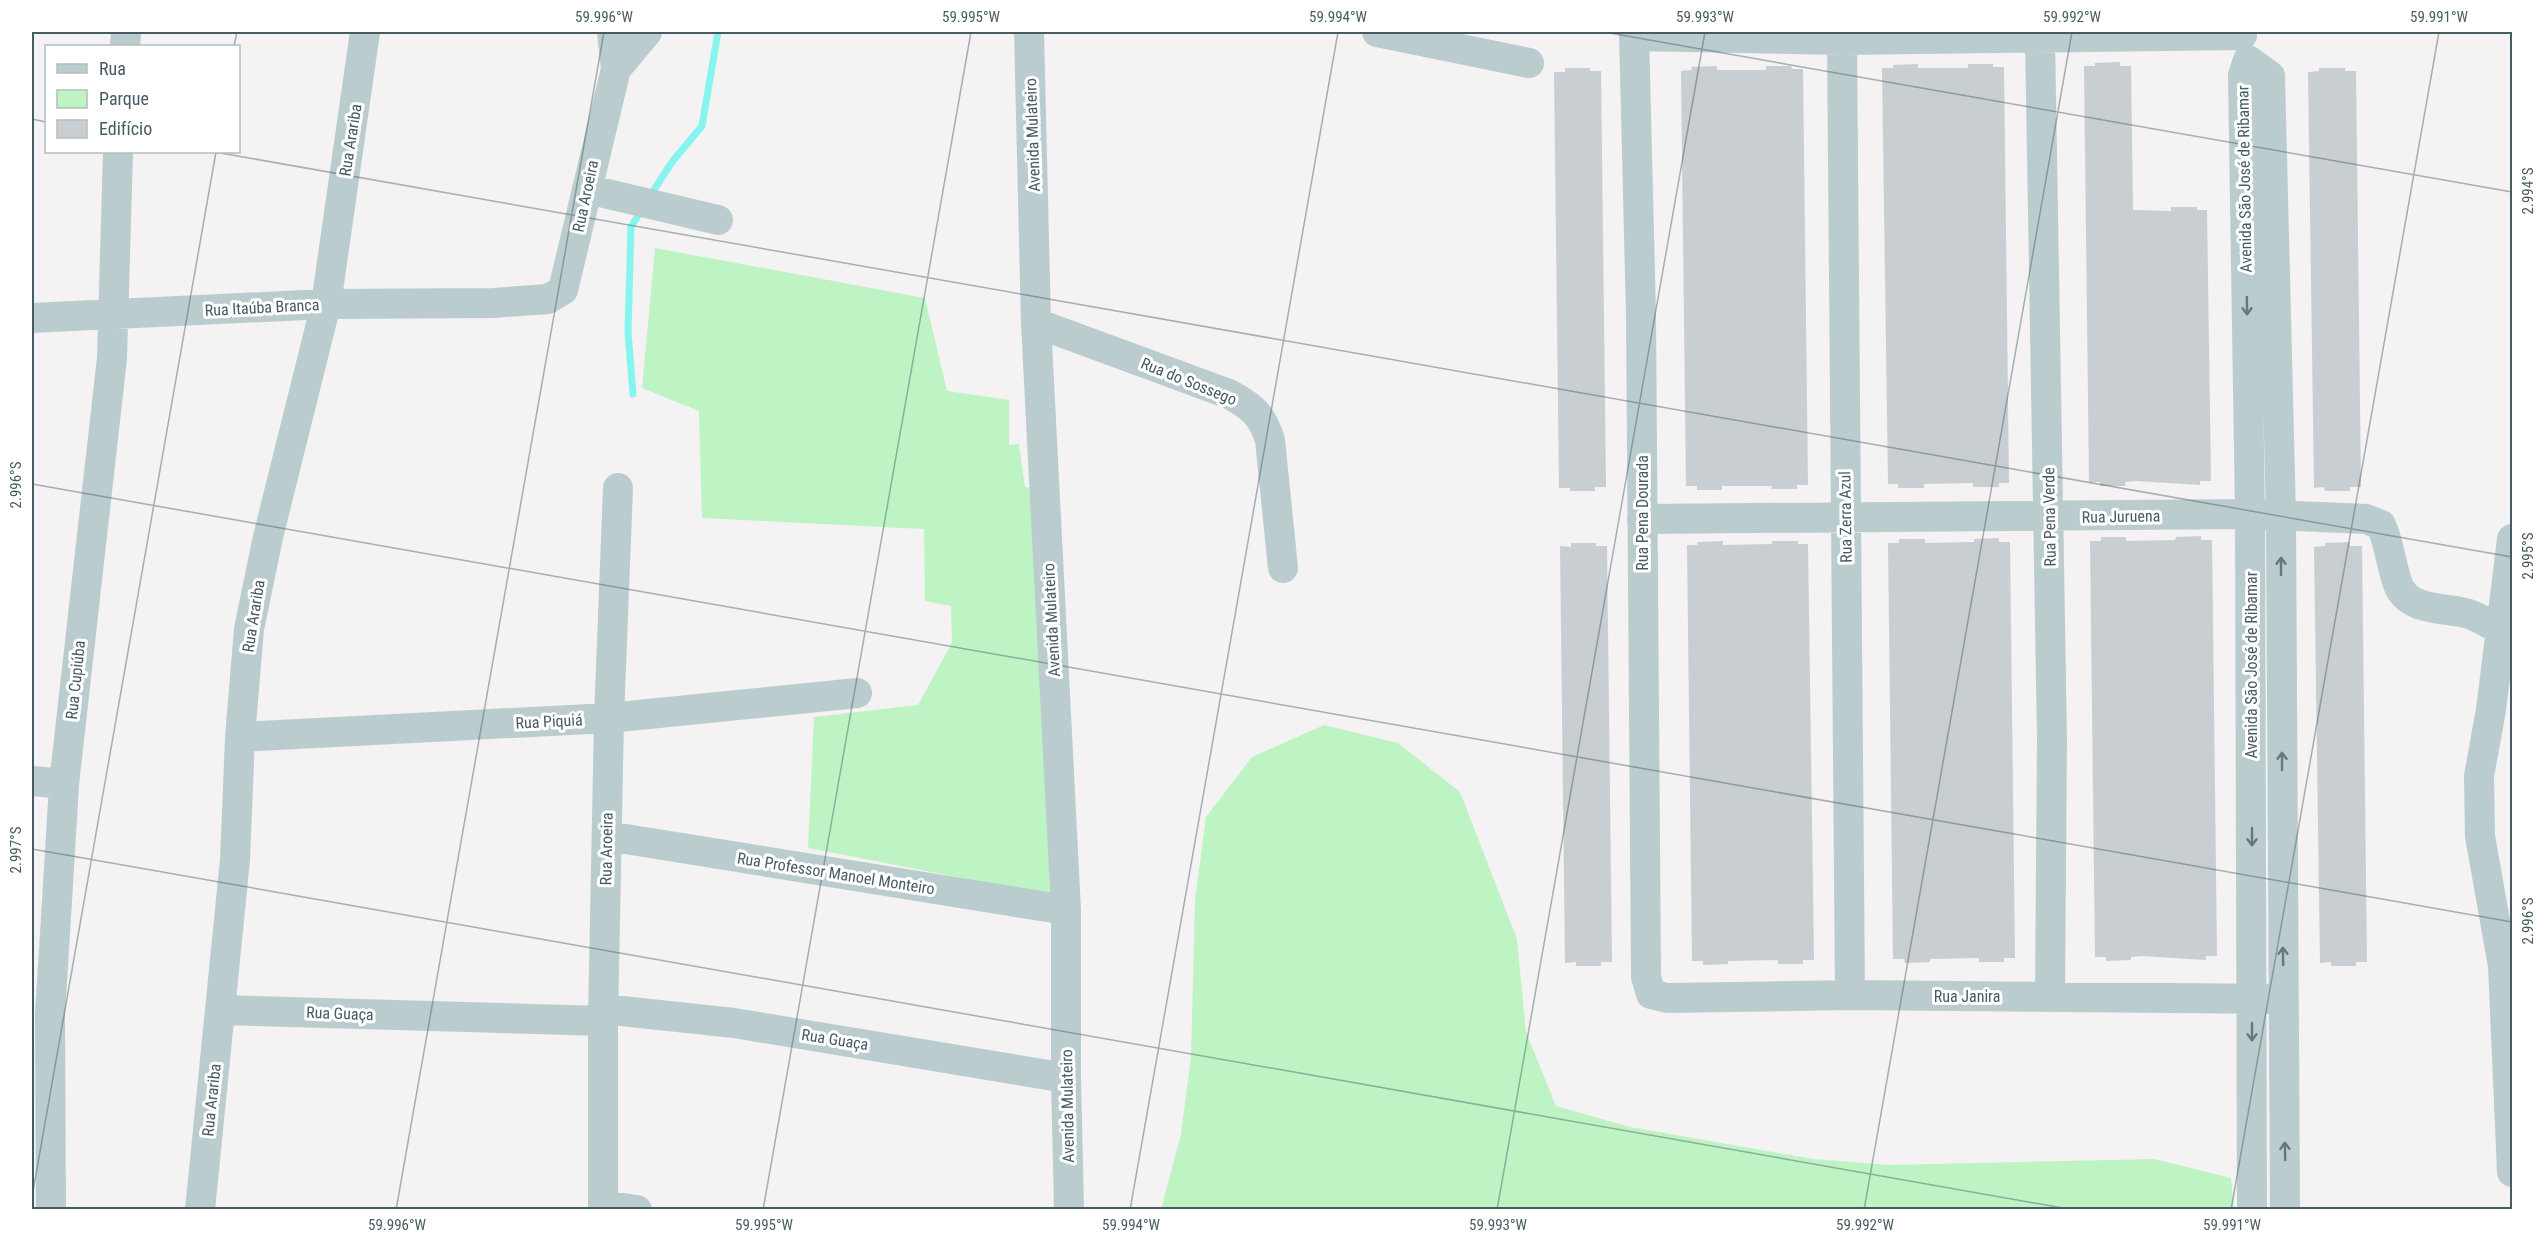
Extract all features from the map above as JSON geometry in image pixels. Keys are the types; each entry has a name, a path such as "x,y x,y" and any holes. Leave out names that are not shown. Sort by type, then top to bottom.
{"street":[{"name":"Rua Arariba","path":"200,1209 235,860 240,737 251,618 268,537 326,304 365,32"},
{"name":"Rua Aroeira","path":"494,303 548,299 562,290 616,69 612,32"},
{"path":"616,69 647,32"},
{"name":"Avenida Mulateiro","path":"1029,32 1036,322 1066,910 1065,1078 1069,1209"},
{"path":"1377,32 1529,63"},
{"path":"1634,34 1842,40 2040,38 2244,42"},
{"name":"Rua Pena Dourada","path":"1634,34 1641,315 1646,977 1651,994"},
{"name":"Rua Pena Verde","path":"2040,38 2052,740 2050,996"},
{"name":"Rua Zerra Azul","path":"1842,40 1850,995"},
{"name":"Avenida São José de Ribamar","path":"2244,42 2250,514 2252,1209"},
{"name":"Avenida São José de Ribamar","path":"2244,42 2270,76 2281,516 2285,1209"},
{"name":"Rua Cupiúba","path":"51,1209 41,1133 41,1013 64,784 99,482 114,314 118,153"},
{"path":"587,189 718,220"},
{"name":"Rua Itaúba Branca","path":"32,318 326,304 494,303"},
{"name":"Rua do Sossego","path":"1036,322 1229,394 1249,405 1264,422 1270,440 1283,568"},
{"name":"Rua Aroeira","path":"603,1207 606,836 618,488"},
{"name":"Rua Juruena","path":"1642,519 2250,514 2366,519 2381,525 2389,542 2398,585 2404,596 2424,606 2446,608 2472,615 2502,630"},
{"path":"2512,539 2502,630 2479,776 2480,836 2504,966 2512,1172"},
{"name":"Rua Piquiá","path":"240,737 609,718 857,693"},
{"path":"32,781 64,784"},
{"name":"Rua Professor Manoel Monteiro","path":"606,836 1066,910"},
{"name":"Rua Janira","path":"1651,994 1667,998 1850,995 2050,996 2167,1000 2283,999"},
{"name":"Rua Guaça","path":"221,1010 603,1015 734,1023 1065,1078"},
{"path":"603,1207 637,1209"}],"green space":[{"path":"655,248 925,298 947,391 1009,400 1009,445 1019,444 1025,487 1037,489 1050,895 808,848 814,717 918,705 952,643 951,606 925,601 924,529 702,518 699,411 642,388"},
{"path":"1324,725 1398,743 1460,792 1517,939 1526,1032 1556,1106 1630,1127 1813,1159 1891,1165 2154,1159 2231,1178 2234,1209 1161,1209 1181,1134 1191,1057 1195,900 1206,817 1252,757"}],"building":[{"path":"2120,62 2120,66 2131,66 2133,210 2171,211 2171,207 2197,207 2197,210 2207,210 2211,481 2200,481 2200,485 2136,481 2125,482 2126,486 2100,486 2100,482 2089,482 2084,66"},
{"path":"1918,64 1918,68 1968,68 1968,64 1993,64 1993,67 2004,67 2009,483 1999,483 1999,487 1973,487 1973,483 1924,484 1924,488 1898,488 1898,484 1888,484 1882,68"},
{"path":"1717,66 1717,70 1766,70 1766,66 1791,66 1792,69 1803,69 1808,485 1797,485 1797,489 1771,489 1772,486 1722,486 1722,490 1697,490 1697,486 1686,486 1681,71 1692,70 1691,67"},
{"path":"1565,68 1590,68 1590,71 1601,71 1606,487 1595,487 1595,491 1570,491 1570,488 1559,488 1554,72 1565,72"},
{"path":"2319,68 2345,68 2345,71 2356,71 2361,487 2350,487 2350,491 2325,491 2324,487 2314,488 2308,72 2319,71"},
{"path":"2201,536 2201,540 2212,540 2217,956 2206,956 2206,960 2142,956 2131,957 2131,960 2106,961 2106,957 2095,957 2090,541 2101,541 2101,537 2126,537 2126,541 2175,540 2176,537"},
{"path":"1999,538 1999,542 2010,542 2015,958 2004,958 2004,962 1979,962 1979,958 1930,959 1930,962 1905,963 1904,959 1893,959 1888,543 1899,543 1899,539 1925,539 1925,543 1974,542 1974,539"},
{"path":"1723,541 1723,545 1772,544 1772,541 1798,541 1798,544 1808,544 1814,960 1803,960 1803,964 1778,964 1778,960 1728,961 1728,964 1703,965 1703,961 1692,961 1687,545"},
{"path":"2350,542 2350,546 2362,546 2367,962 2356,962 2356,966 2331,966 2331,962 2320,963 2314,547 2325,546 2325,543"},
{"path":"1571,543 1596,543 1596,546 1607,546 1612,962 1601,962 1601,966 1576,966 1576,962 1565,963 1560,546 1571,547"}],"waterway":[{"path":"650,196 672,162 702,126 718,32"},
{"path":"633,394 628,332 631,227 641,211"}]}
